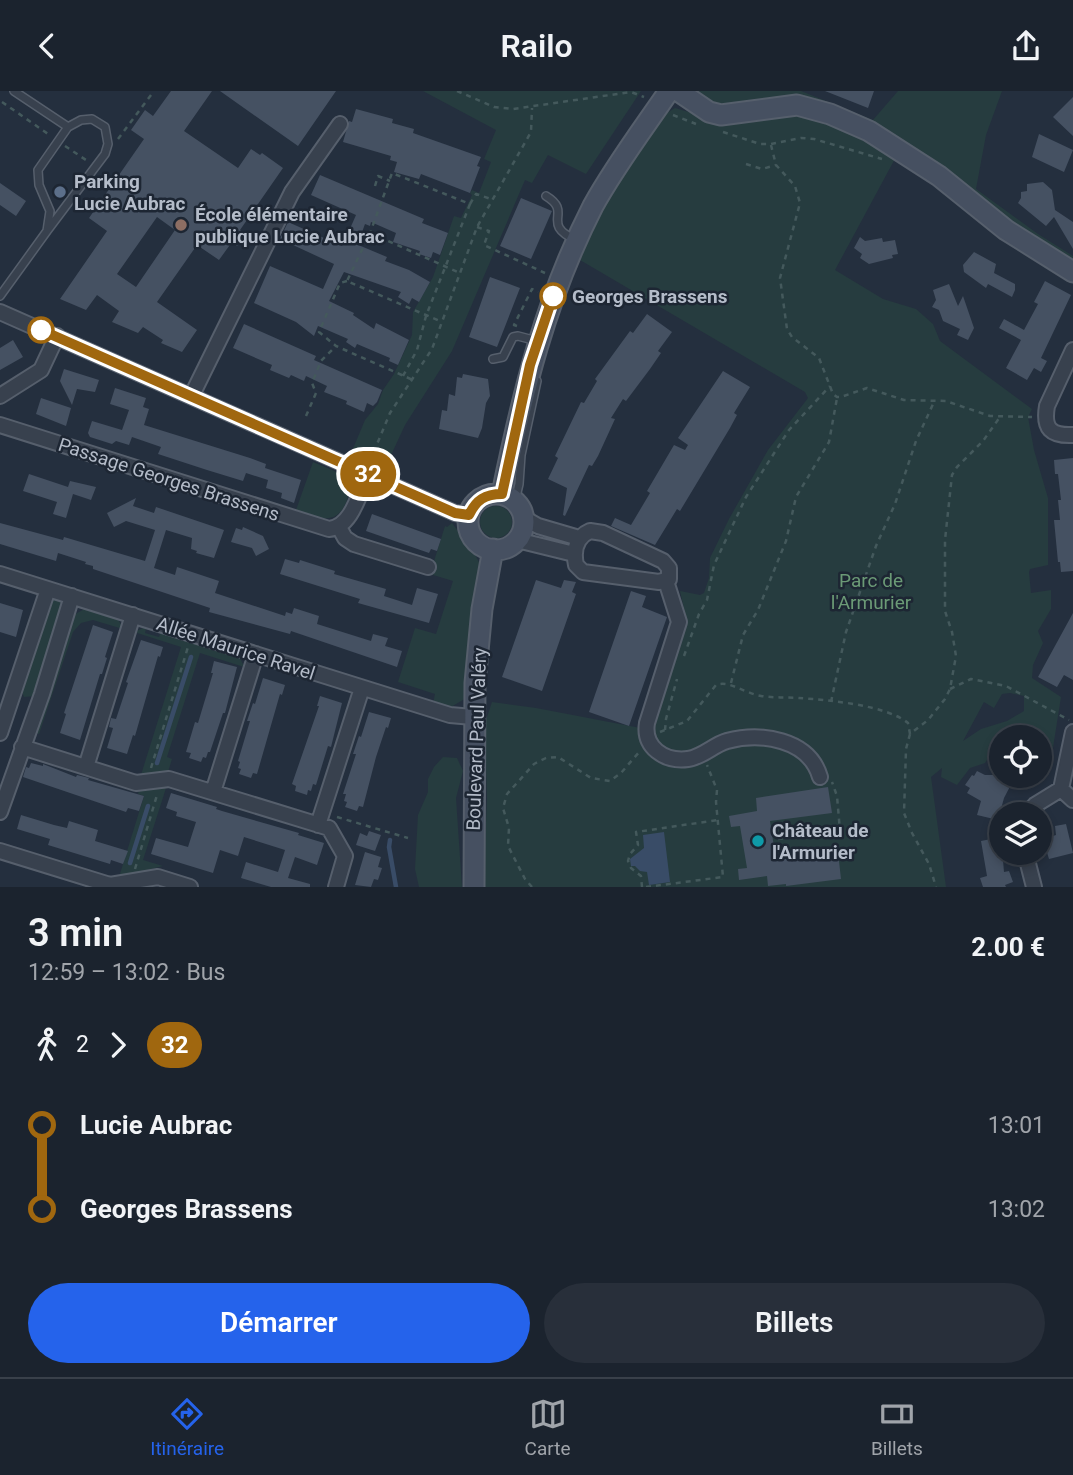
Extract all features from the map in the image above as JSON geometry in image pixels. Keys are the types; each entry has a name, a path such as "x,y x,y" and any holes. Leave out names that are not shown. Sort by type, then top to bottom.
{"street":[{"path":"579,538 538,526 514,504 491,494 481,498 469,515 473,538 482,546 493,549 510,546 523,530 514,504 537,344 559,281 603,190 652,103 669,91"},
{"path":"678,91 709,112 721,115 797,105 830,114 869,131 939,176 1006,230 1073,272"},
{"path":"192,395 292,193 340,124"},
{"path":"0,312 455,513 469,515"},
{"path":"0,396 41,370 57,336"},
{"path":"1073,350 1047,406 1046,416 1047,425 1053,433 1059,436 1073,435"},
{"name":"Passage Georges Brassens","path":"0,425 319,527 339,527"},
{"path":"368,474 347,519 339,527 345,538 354,544 428,567"},
{"path":"666,581 655,582 583,572 576,565 574,554 579,538 595,531 663,562 670,572 666,581 679,622 647,723 644,746 664,756 680,759 704,754 721,743 755,737 783,741 809,757 824,775"},
{"path":"517,540 574,554"},
{"name":"Boulevard Paul Valéry","path":"474,887 473,717 482,609 493,549"},
{"name":"Allée Maurice Ravel","path":"0,573 450,715 473,717"},
{"path":"0,733 4,712 48,589"},
{"path":"0,812 72,596"},
{"path":"86,767 133,615"},
{"path":"213,792 256,654"},
{"path":"320,820 362,688"},
{"path":"4,712 31,721"},
{"path":"1038,802 1061,789 1073,732"},
{"path":"22,747 136,783 169,779 320,820 331,830 344,854 336,887"},
{"path":"1061,789 1073,800"},
{"path":"0,851 110,885 158,877 190,887"},
{"path":"1028,865 1034,887"}],"lane":[{"path":"14,91 68,127"},
{"path":"0,296 105,154 107,134 105,127 99,122 81,120 68,127 38,170 39,185 50,211 47,231"},
{"path":"546,196 556,203 558,208 560,231 577,240"},
{"path":"493,359 503,358 506,346 513,337 518,336 537,344"}],"path":[{"path":"105,154 154,91"},
{"path":"457,91 494,107 513,109 631,92 703,126"},
{"path":"368,474 370,459 390,413 432,348 477,227 531,132 532,107"},
{"path":"716,130 750,142 771,144 802,138 814,139 868,156 892,160"},
{"path":"771,144 776,165 795,186 800,203 780,278 787,329 792,337 819,358 833,394 837,397"},
{"path":"746,164 762,169 776,165"},
{"path":"347,281 370,233 392,173 470,204"},
{"path":"375,185 378,176 390,181"},
{"path":"403,376 417,350 426,316 470,204 476,194 492,200"},
{"path":"477,227 489,232 484,245 559,281"},
{"path":"370,233 460,274"},
{"path":"413,380 336,346 319,332 340,283 347,281 442,322"},
{"path":"537,344 514,325 532,289 540,292"},
{"path":"306,416 316,393 312,383 316,372 321,361 336,346"},
{"path":"684,656 707,600 714,565 746,496 789,430 830,386"},
{"path":"837,397 867,388 904,400 946,401 990,416 1046,416"},
{"path":"731,683 743,635 758,610 786,541 796,497 829,442 837,397"},
{"path":"831,702 846,632 876,546 935,400"},
{"path":"910,734 928,720 946,699 956,656 955,643 945,611 945,540 950,486 957,467 984,441 1000,417"},
{"path":"130,883 157,795 151,768 192,634"},
{"path":"665,731 677,677"},
{"path":"950,688 971,679 1006,686 1073,722"},
{"path":"532,887 508,846 509,828 503,808 508,794 534,764 546,758 558,757 591,778 610,781 621,773 655,733 687,721 716,685 731,683 742,692 831,702 892,714 908,723 910,734 906,749 904,814 929,864 936,887"},
{"path":"718,820 636,832 638,845 630,853 628,861 631,868 641,876 644,887 723,877 718,820 716,802 718,790 711,770 705,763 724,751 721,743"},
{"path":"778,839 840,831 837,796 824,775"},
{"path":"320,820 335,817 408,838"}],"green space":[{"path":"423,91 641,91 586,174 548,155 532,183 525,180 452,351 405,425 386,466 352,451 365,420 378,404 412,335 413,312 433,277 454,216 461,218 472,190 479,193 491,162 484,159 496,130"},
{"path":"695,91 801,91 873,120 898,91 1002,91 986,135 976,189 1073,256 1073,265 1053,255 952,178 794,99 718,108"},
{"name":"Parc de l'Armurier","path":"675,108 705,117 793,111 859,134 897,155 835,270 883,299 916,309 933,324 940,341 1032,409 1028,417 1048,498 1048,565 1030,569 1029,572 1031,593 1051,590 1051,609 1038,631 1043,643 1033,665 1032,678 1061,697 1052,754 1052,725 994,725 1024,711 1024,696 1002,694 994,708 984,702 963,741 989,727 989,756 985,763 970,768 957,785 941,777 942,768 931,777 946,887 483,887 487,800 485,723 492,702 651,730 684,624 685,613 680,591 700,595 704,593 709,578 710,558 729,519 768,450 808,398 805,392 580,260 604,205 662,116"},
{"path":"313,462 337,472 346,482 346,502 344,508 335,516 321,518 296,510"},
{"path":"496,506 508,510 512,522 508,534 496,538 484,534 480,522 484,510"},
{"path":"452,523 481,566 466,698 451,707 433,704 435,694 398,682 415,628 436,634 453,581 430,574 445,526"},
{"path":"56,598 63,608 36,696 24,697 21,689 48,606"},
{"path":"86,608 116,615 123,629 93,620 81,623 73,632 39,734 32,731 72,616"},
{"path":"146,629 145,633 159,637 162,629 238,653 244,667 200,653 167,757 172,759 168,772 140,778 181,647 134,632"},
{"path":"443,757 457,758 463,771 456,798 462,887 419,887 415,869 418,815 428,792 428,779"},
{"path":"167,785 143,860 163,866 119,877 144,796 138,794 139,790"}],"water":[{"path":"664,832 670,882 649,885 647,872 631,866 630,859 644,848 643,835"}],"building":[{"path":"171,91 212,91 184,131 238,168 251,149 260,155 262,153 283,168 240,230 246,234 237,246 232,242 219,260 197,245 157,302 197,330 182,352 161,343 163,340 143,327 138,333 112,322 119,311 97,295 86,310 60,299 107,231 89,218 144,139 131,130 145,110 153,116","holes":["157,217 175,230 136,287 117,274"]},
{"path":"220,91 336,91 298,146"},
{"path":"825,91 874,91 868,108"},
{"path":"1073,97 1073,136 1053,117"},
{"path":"356,109 393,119 392,123 414,129 413,133 481,157 470,193 421,174 419,179 394,172 397,162 390,160 391,156 343,142 349,121 352,122"},
{"path":"1039,134 1073,150 1064,172 1032,157"},
{"path":"320,175 424,219 422,223 448,233 440,255 433,252 431,258 419,254 420,251 393,242 396,233 371,222 370,226 365,224 361,235 349,231 356,215 311,195"},
{"path":"1043,182 1052,190 1055,210 1073,222 1073,249 1054,217 1046,226 1018,203 1021,192 1027,191 1027,184"},
{"path":"0,183 26,201 16,216 0,205"},
{"path":"521,198 552,211 531,259 500,246"},
{"path":"288,222 342,246 347,235 358,241 356,244 387,257 385,261 430,282 419,302 412,298 409,304 398,297 401,292 344,272 329,301 354,313 353,315 374,329 376,323 409,340 398,365 389,361 390,358 357,344 355,348 346,342 348,339 318,326 314,336 296,322 254,303 270,266 323,289 334,264 280,239"},
{"path":"860,237 865,241 882,238 883,242 895,240 898,254 892,255 893,258 869,264 860,258 862,254 854,248"},
{"path":"974,252 996,264 994,273 1015,284 1012,297 988,284 986,288 964,272 963,265"},
{"path":"490,277 520,288 497,347 469,337"},
{"path":"1045,281 1071,295 1041,358 1047,361 1041,372 1034,368 1027,380 1006,368 1021,340 999,328 1004,319 1024,330 1038,304 1034,302"},
{"path":"949,284 958,306 963,296 974,328 968,340 957,335 960,329 943,321 939,310 932,307 936,300 933,290"},
{"path":"647,314 672,332 658,351 661,353 650,369 626,401 623,399 611,418 615,419 598,456 592,466 589,465 565,516 567,488 548,479 558,458 555,456 581,402 584,403 597,381 595,379 630,331 633,333"},
{"path":"244,324 316,356 314,360 382,390 377,402 373,406 367,403 364,412 346,404 347,401 324,392 327,386 306,376 304,381 270,370 272,365 233,348"},
{"path":"13,340 23,357 0,370 0,348"},
{"path":"64,369 99,380 95,392 77,389 72,405 60,381"},
{"path":"723,371 750,387 734,413 737,415 730,428 680,511 677,509 655,545 611,526 615,518 631,525 674,445 685,450 688,445 678,438"},
{"path":"463,374 488,379 490,396 478,438 439,429 442,410 447,411 449,394 455,396 457,377 462,378"},
{"path":"115,388 146,398 143,407 149,409 144,425 250,458 266,464 265,468 301,480 294,503 281,498 282,493 266,488 268,480 246,473 243,481 207,470 158,454 161,447 132,437 129,445 116,441 112,444 90,437 88,433 92,421 122,430 129,410 110,404"},
{"path":"41,398 71,408 66,426 36,414"},
{"path":"1073,458 1073,571 1061,572 1054,520 1060,520 1058,500 1061,500 1054,460"},
{"path":"29,474 68,487 70,481 96,487 91,500 73,494 66,518 53,514 57,502 23,491"},
{"path":"136,498 133,506 154,513 156,507 224,530 214,558 191,549 192,538 166,530 154,568 175,575 177,567 219,581 215,593 285,616 286,612 292,614 294,608 319,616 317,624 371,641 373,634 388,638 385,646 402,651 397,667 291,631 290,634 209,612 210,608 93,569 93,566 85,564 86,562 58,553 56,561 0,544 0,523 63,540 64,537 145,561 155,530 126,521 114,527 107,513"},
{"path":"372,514 441,539 437,551 431,549 429,553 366,531"},
{"path":"243,527 263,536 269,549 256,556 252,548 231,542 236,528 242,530"},
{"path":"285,559 299,563 300,560 335,571 334,574 386,589 384,596 412,605 417,588 438,594 429,623 358,603 360,599 280,574"},
{"path":"536,580 561,588 564,580 576,582 572,592 576,594 542,691 502,677"},
{"path":"631,591 646,596 642,607 667,617 629,726 589,712"},
{"path":"0,603 23,610 16,637 0,632"},
{"path":"1073,613 1073,680 1064,675 1057,687 1038,677"},
{"path":"93,625 113,632 80,740 60,733"},
{"path":"141,640 163,647 127,754 107,748 113,728 109,727 111,718 116,719"},
{"path":"214,661 237,667 225,713 210,752 201,762 189,758 191,753 186,752 195,722 198,723"},
{"path":"263,678 285,685 257,774 253,773 251,778 239,774 241,769 238,768 238,761 250,721 247,721"},
{"path":"320,696 342,703 331,747 328,746 316,785 313,784 307,795 295,791 296,786 292,784"},
{"path":"369,712 391,718 376,757 363,807 359,806 357,811 345,807 346,794 343,794 356,754 353,754"},
{"path":"31,763 43,764 76,777 89,778 88,780 144,796 139,811 128,808 126,812 23,777 26,767 29,768"},
{"path":"977,771 989,775 989,788 1009,788 1003,802 989,802 989,818 977,815 981,801 967,793 970,788 965,785 972,775"},
{"path":"828,787 832,813 770,821 776,860 838,852 841,879 786,886 768,886 767,876 739,880 738,869 747,868 740,826 731,827 729,816 757,811 756,798"},
{"path":"171,793 324,843 317,865 295,857 288,878 310,884 310,887 271,887 241,878 246,862 278,872 285,850 244,837 238,856 220,850 213,873 151,854 156,838 188,847 196,822 176,816 177,812 166,808"},
{"path":"21,815 67,828 69,821 98,830 95,841 128,851 123,864 111,860 110,864 48,845 50,839 17,829"},
{"path":"1066,824 1073,853 1052,858 1055,826"},
{"path":"369,831 381,835 375,851 356,845 360,833 367,836"},
{"path":"989,839 989,865 1003,865 1004,872 1009,871 1013,882 1005,885 1006,887 983,887 980,878 987,876 981,841"},
{"path":"365,852 381,857 378,867 382,868 378,880 374,879 371,887 355,885"}],"waterway":[{"path":"157,763 191,657"},
{"path":"130,863 148,806"},
{"path":"390,840 396,887"}],"bus line":[{"name":"32","path":"41,330 455,513 469,515 481,498 502,494 530,365 553,296"}],"place":[{"name":"Parking Lucie Aubrac","path":"60,192"},
{"name":"École élémentaire publique Lucie Aubrac","path":"181,225"},
{"name":"Georges Brassens","path":"553,296"},
{"name":"Château de l'Armurier","path":"758,841"}]}
